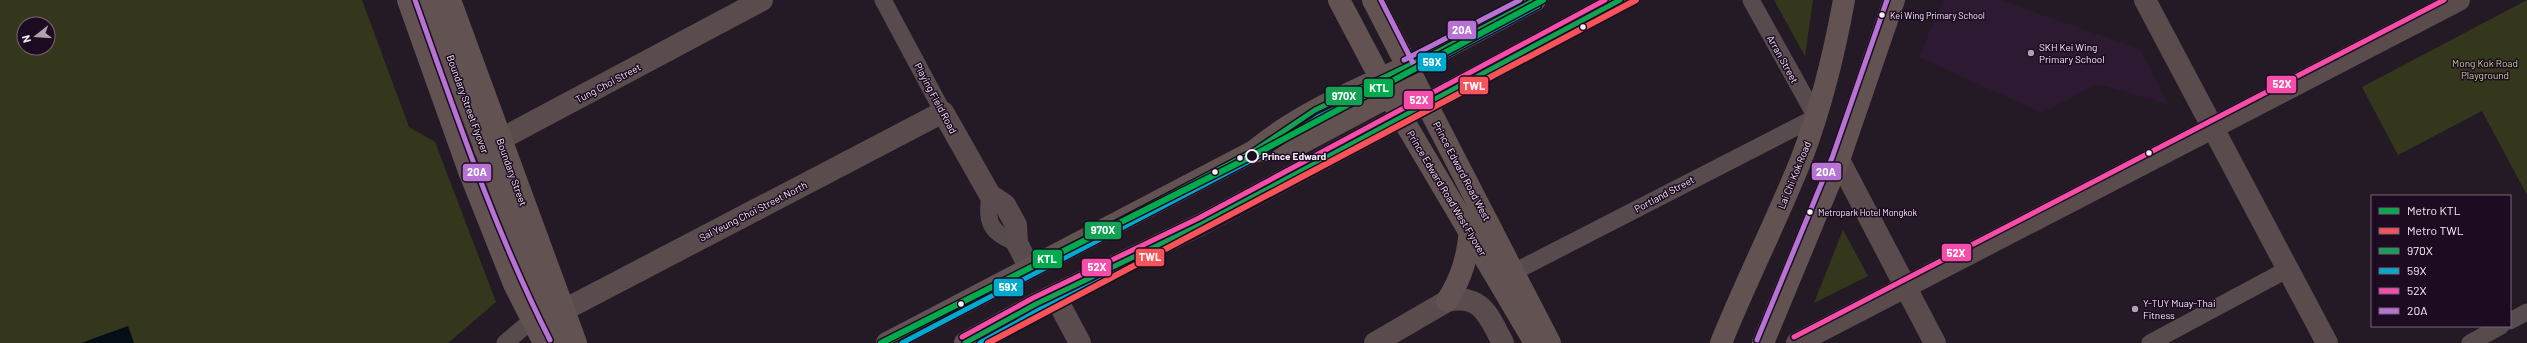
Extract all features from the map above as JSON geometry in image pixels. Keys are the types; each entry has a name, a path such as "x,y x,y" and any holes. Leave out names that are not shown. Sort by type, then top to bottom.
{"main road":[{"path":"408,0 455,132 514,284 544,343"},
{"name":"Boundary Street Flyover","path":"430,0 557,343"},
{"name":"Boundary Street","path":"450,0 576,343"},
{"name":"Prince Edward Road West Flyover","path":"1340,0 1395,106 1535,343"},
{"name":"Prince Edward Road West","path":"1373,0 1470,185 1550,343"},
{"path":"887,343 1029,267 1086,240 1254,151 1272,136 1326,105 1377,79 1407,66 1535,0"},
{"path":"965,343 1055,296 1202,224 1422,96 1620,0"},
{"name":"Lai Chi Kok Road","path":"1720,343 1746,281 1783,204 1816,117 1831,66 1844,0"},
{"path":"1763,343 1839,160 1894,0"},
{"path":"1254,151 1292,148 1386,98 1422,96"},
{"path":"1447,301 1457,285 1468,253 1471,214 1470,185"}],"street":[{"name":"Tung Choi Street","path":"455,132 467,145 480,148 501,140 762,0"},
{"name":"Playing Field Road","path":"884,0 943,112 990,195 1005,205 1016,225 1017,243 1029,267"},
{"name":"Arran Street","path":"1751,0 1816,117"},
{"path":"2145,0 2327,343"},
{"path":"1797,343 1906,288 2459,0"},
{"name":"Sai Yeung Choi Street North","path":"564,310 943,112"},
{"name":"Portland Street","path":"1514,272 1816,117"},
{"path":"1839,160 1935,343"},
{"path":"2150,343 2288,269"},
{"path":"1055,296 1080,343"},
{"path":"1375,343 1447,301 1459,298 1471,300 1481,306 1503,343"},
{"path":"2511,320 2527,312"},
{"path":"505,343 532,320"},
{"path":"2470,343 2499,327"}],"shaded area":[{"name":"SKH Kei Wing Primary School","path":"1943,0 2000,0 2140,49 2168,104 2097,84 2042,113 1919,57"},
{"path":"128,326 134,343 81,343"}],"green space":[{"path":"0,0 362,0 409,127 435,142 496,302 448,343 0,343"},
{"path":"1774,0 1813,0 1805,56"},
{"name":"Mong Kok Road Playground","path":"2527,0 2527,195 2482,111 2398,155 2362,87"},
{"path":"1843,230 1868,276 1814,303"}],"metro line":[{"name":"KTL","path":"881,343 1252,156 1543,0"},
{"name":"TWL","path":"988,343 1636,0"}],"transit line":[{"name":"20A","path":"415,0 461,129 494,215 511,257 550,340"},
{"name":"20A","path":"1381,0 1413,63"},
{"name":"20A","path":"1404,60 1520,0"},
{"name":"970X","path":"887,343 1254,151 1315,110 1439,51 1535,0"},
{"name":"52X","path":"962,337 1033,298 1199,218 1605,0"},
{"name":"970X","path":"965,343 1036,304 1202,224 1620,0"},
{"name":"20A","path":"1757,340 1832,158 1887,0"},
{"name":"52X","path":"1794,337 2444,0"},
{"name":"59X","path":"902,343 1257,157 1318,117 1442,57 1538,6"},
{"name":"59X","path":"980,343 1039,310 1205,230 1623,6"}],"place":[{"name":"Kei Wing Primary School","path":"1882,15"},
{"name":"SKH Kei Wing Primary School","path":"2031,53"},
{"name":"Prince Edward","path":"1252,156"},
{"name":"Metropark Hotel Mongkok","path":"1810,212"},
{"name":"Y-TUY Muay-Thai Fitness","path":"2135,309"}]}
